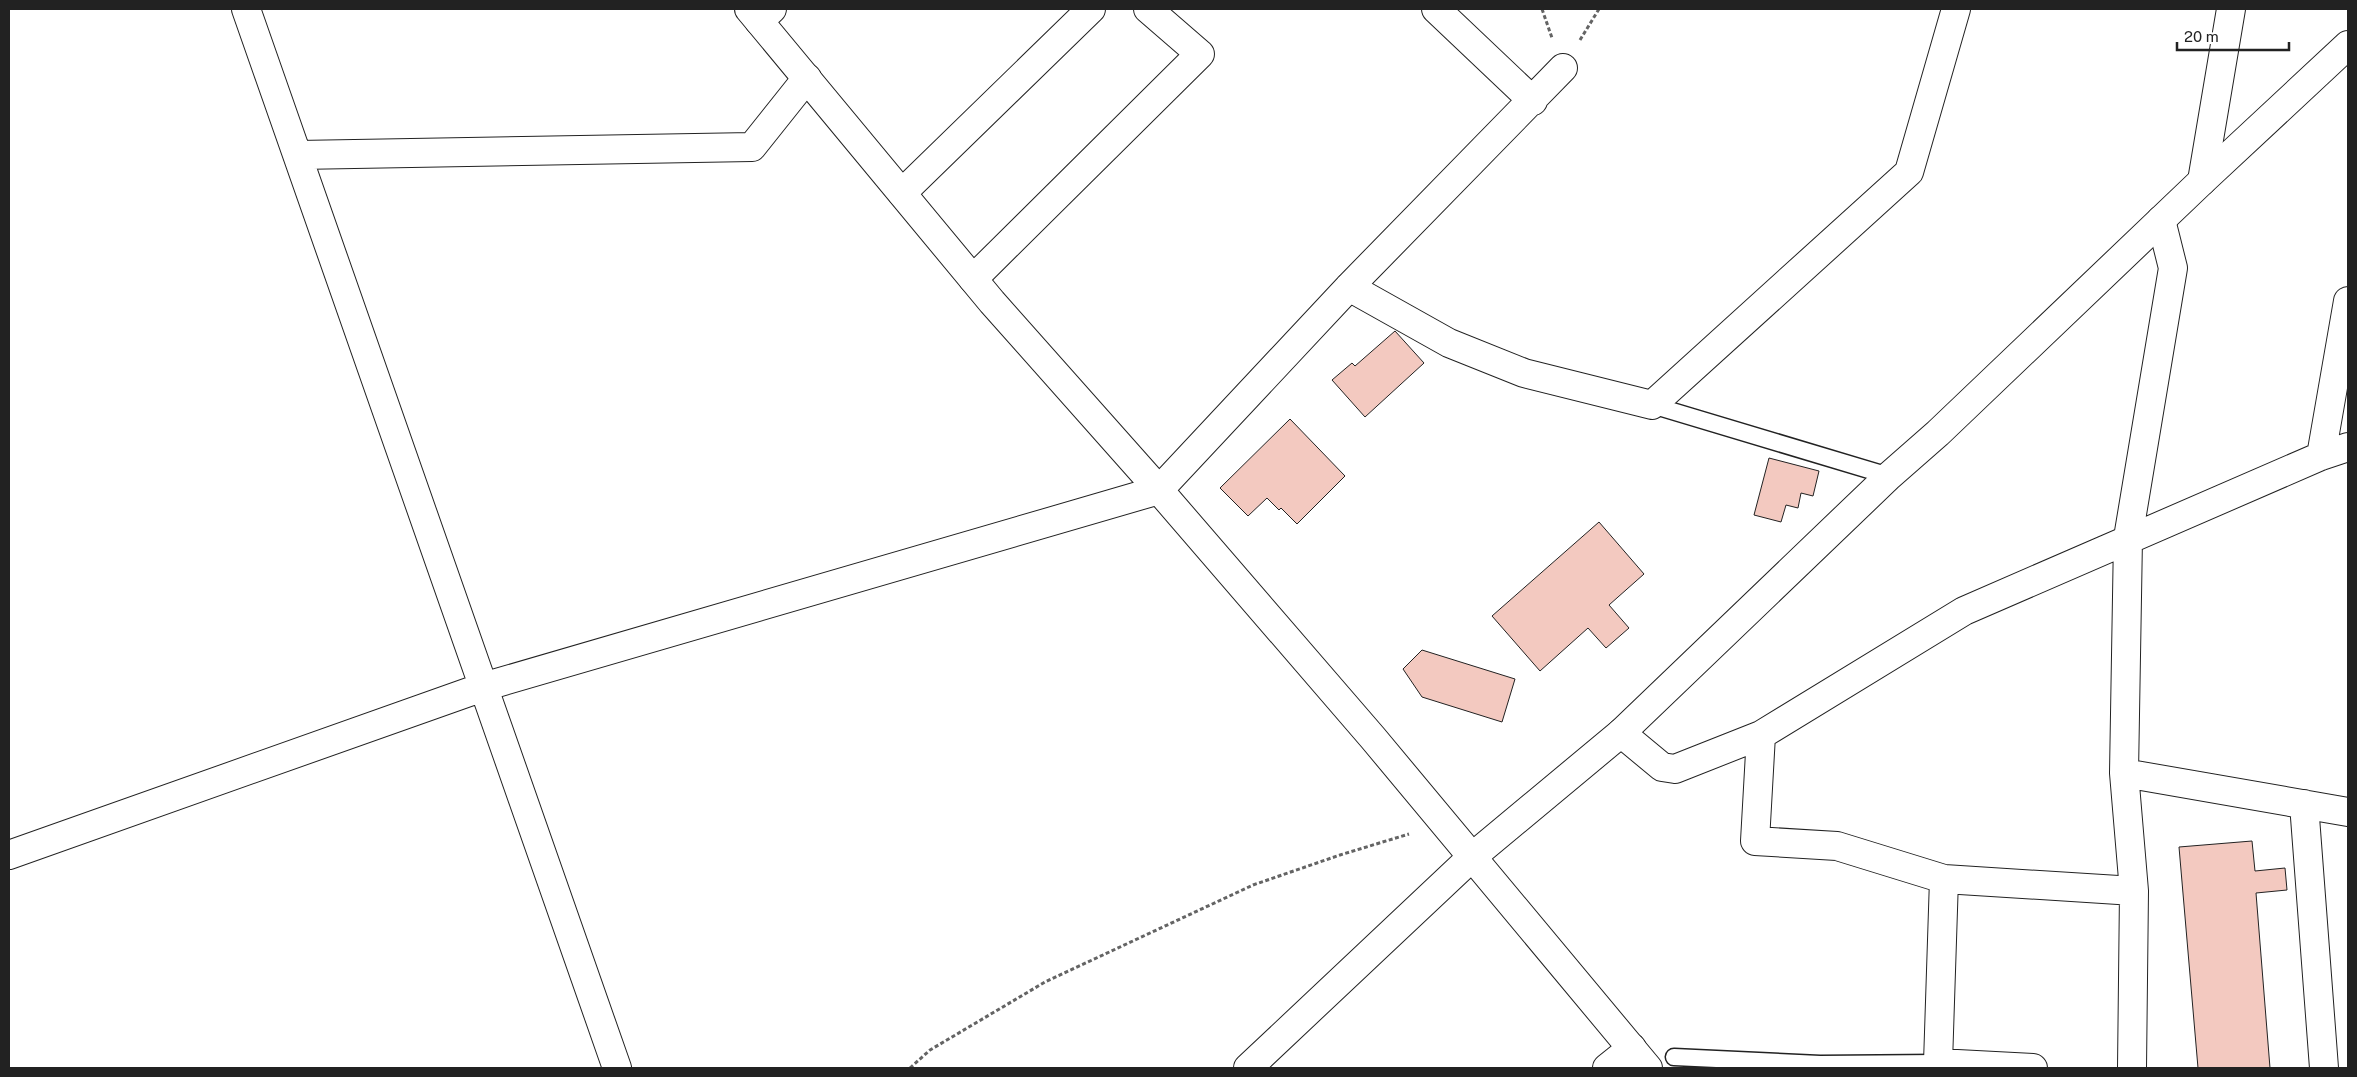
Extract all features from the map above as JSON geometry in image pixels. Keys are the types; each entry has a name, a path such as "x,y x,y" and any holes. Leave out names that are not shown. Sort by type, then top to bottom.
{"street":[{"path":"246,9 616,1068"},
{"path":"902,193 1091,9"},
{"path":"973,279 1200,54 1148,9"},
{"path":"1436,9 1533,101"},
{"path":"1349,287 1449,343 1524,373 1652,405 1908,172 1956,9"},
{"path":"2202,180 2231,9"},
{"path":"760,13 807,78 973,279 1159,490 1472,857 1640,1058 1607,1068"},
{"path":"1248,1068 1472,857 1621,733 1889,476 1938,433 2202,180 2348,45"},
{"path":"9,855 483,687 1159,490 1349,287 1533,101 1563,68"},
{"path":"298,154 752,147 807,78"},
{"path":"2132,1068 2134,891 2124,773 2128,538 2172,268 2161,220"},
{"path":"2321,456 2348,301"},
{"path":"1621,733 1662,767 1675,769 1761,735 1964,611 2128,538 2348,446"},
{"path":"1761,735 1755,841 1837,846 1944,879 2134,891"},
{"path":"2124,773 2348,812"},
{"path":"2304,804 2324,1068"},
{"path":"1944,879 1938,1063 2033,1068"}],"lane":[{"path":"1652,405 1889,476"},
{"path":"1674,1057 1820,1064 1938,1063"}],"path":[{"path":"910,1068 930,1050 1045,982 1244,890 1340,855 1444,824"}],"building":[{"path":"1395,331 1424,363 1365,417 1332,380 1352,363 1355,366"},
{"path":"1290,419 1345,476 1297,524 1281,508 1279,510 1267,498 1248,516 1220,488"},
{"path":"1769,458 1819,471 1813,496 1801,493 1798,508 1786,505 1781,522 1754,515"},
{"path":"1599,522 1644,574 1609,605 1629,628 1606,648 1588,628 1540,671 1492,616"},
{"path":"1422,650 1515,679 1502,722 1422,697 1403,669"},
{"path":"2252,841 2255,871 2285,868 2287,890 2256,893 2270,1068 2198,1068 2179,847"}]}
